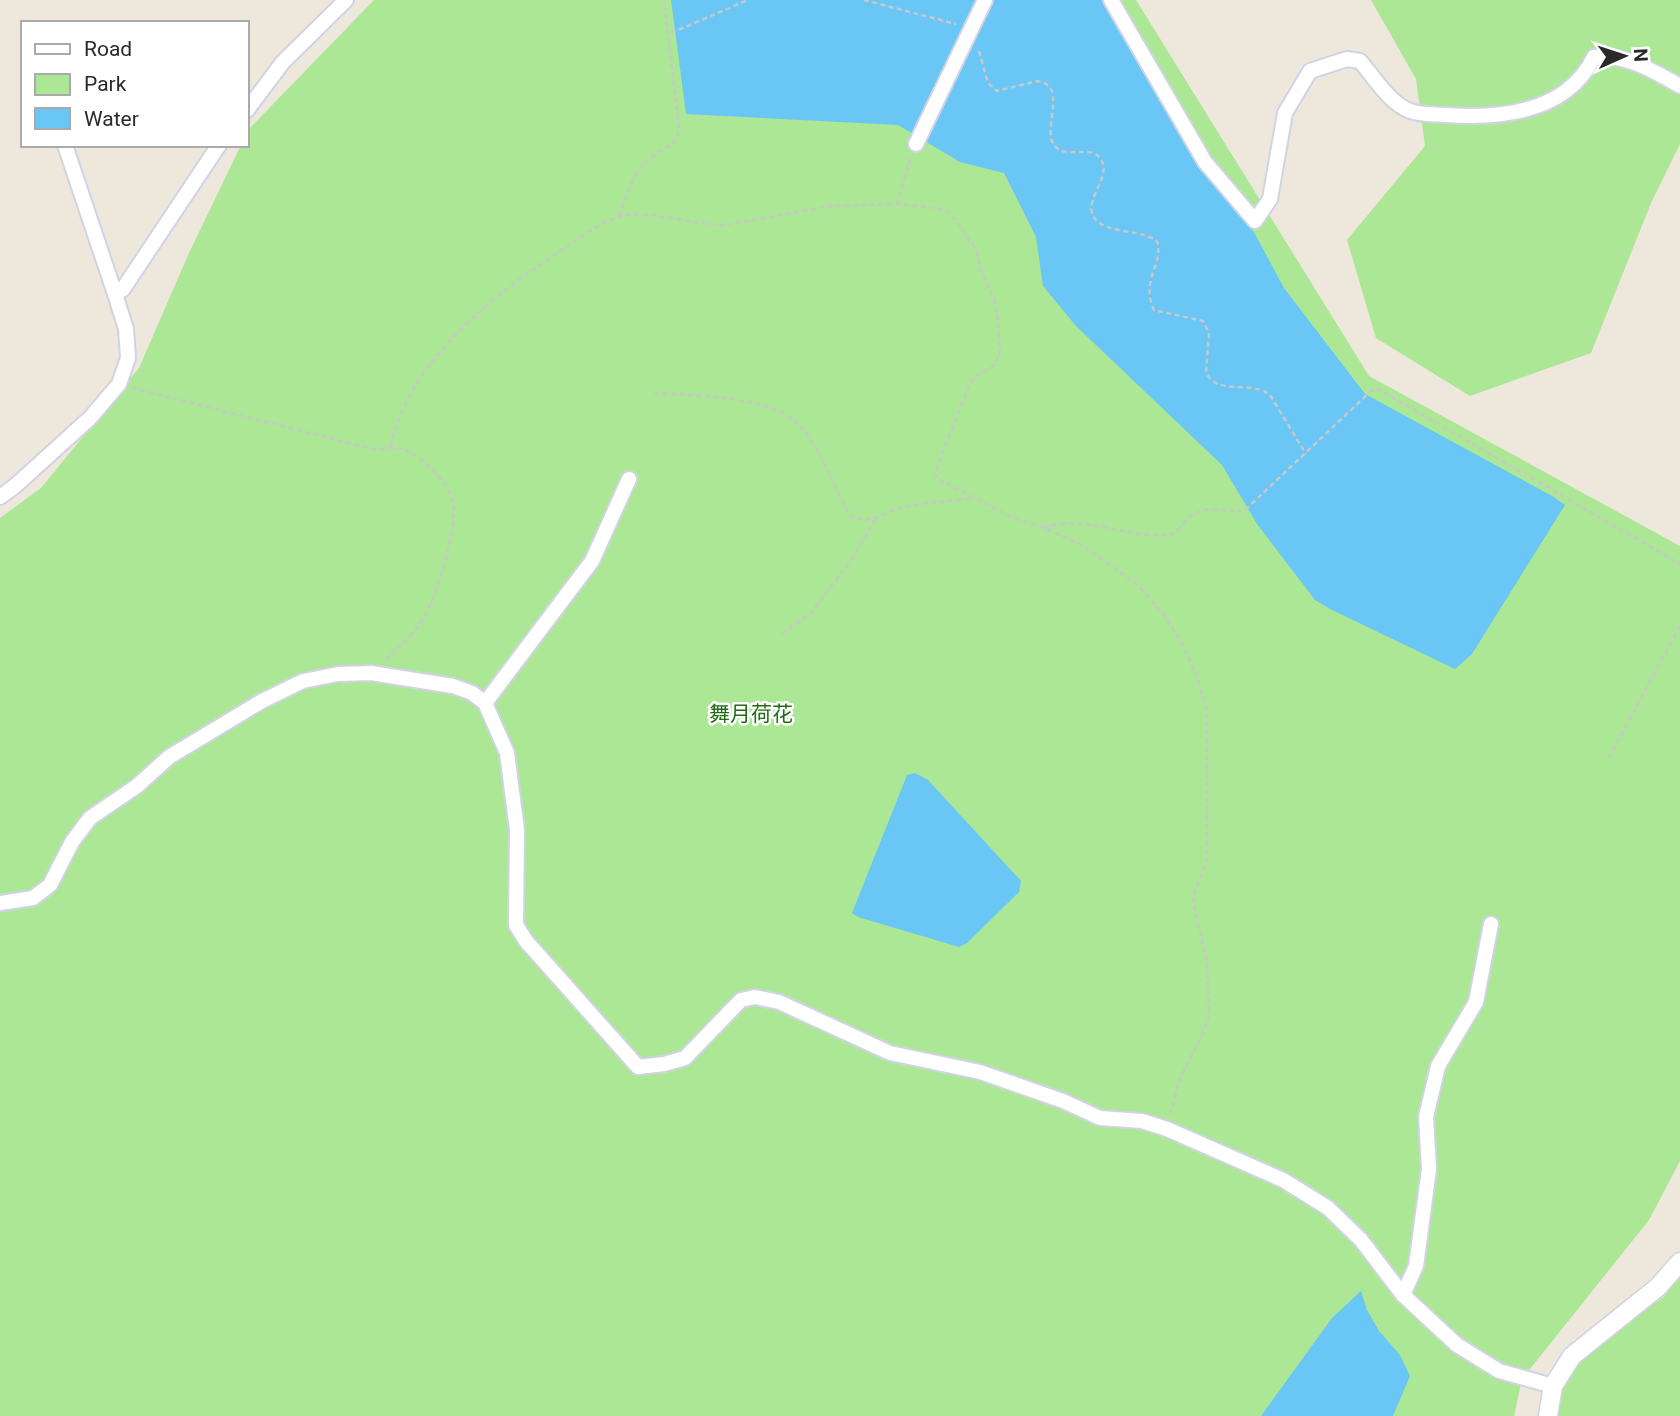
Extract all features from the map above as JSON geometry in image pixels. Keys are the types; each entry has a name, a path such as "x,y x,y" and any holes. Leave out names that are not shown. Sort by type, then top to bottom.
{"street":[{"path":"248,109 283,62 346,0"},
{"path":"916,144 985,0"},
{"path":"1111,0 1205,162 1255,221 1270,199 1286,113 1310,71 1347,58 1360,61 1396,102 1411,112 1475,117 1521,111 1557,100 1588,71 1594,58 1610,55 1655,72 1680,86"},
{"path":"0,497 90,418 119,384 128,358 126,330 66,147"},
{"path":"115,294 123,289 218,147"},
{"path":"485,703 592,561 629,479"},
{"path":"0,903 33,898 50,885 72,842 90,818 137,786 169,757 262,701 303,681 338,674 371,673 453,686 472,693 485,703 507,753 517,830 516,925 526,942 638,1067 685,1058 741,1000 755,997 779,1002 890,1053 980,1072 1063,1101 1100,1118 1142,1121 1167,1129 1283,1180 1328,1208 1361,1240 1404,1295 1457,1345 1499,1371 1553,1386"},
{"path":"1404,1295 1416,1266 1429,1168 1426,1117 1438,1066 1476,1002 1491,924"},
{"path":"1548,1416 1553,1386 1572,1356 1658,1287 1680,1262"}],"path":[{"path":"619,216 643,164 673,144 678,136 671,33 664,0"},
{"path":"671,33 748,0"},
{"path":"864,0 970,30 988,83 998,92 1037,81 1051,87 1054,94 1050,137 1054,146 1063,152 1091,151 1102,161 1103,174 1094,197 1093,219 1100,224 1149,235 1157,241 1158,252 1148,292 1154,310 1203,321 1209,333 1206,372 1208,377 1212,382 1221,385 1264,390 1270,395 1306,454"},
{"path":"897,204 916,144"},
{"path":"391,446 395,425 410,394 435,356 524,274 619,216 645,215 706,225 724,225 831,206 897,204 943,209 956,219 976,250 981,271 995,301 1000,355 993,366 974,379 969,386 934,474 972,498 1015,519 1080,544 1137,584 1164,615 1186,651 1207,709 1207,860 1194,894 1194,906 1207,962 1209,1015 1204,1031 1180,1077 1167,1129"},
{"path":"119,384 373,449 391,446 407,448 435,471 447,487 453,504 453,522 445,560 426,615 411,636 371,673"},
{"path":"1044,528 1066,523 1169,535 1178,531 1190,516 1202,511 1212,508 1243,512 1371,391 1378,389 1680,564"},
{"path":"654,393 750,402 788,415 806,432 850,516 862,521 903,508 972,498"},
{"path":"782,634 810,614 853,558 875,519"},
{"path":"1609,758 1680,625"}],"green space":[{"name":"舞月荷花","path":"374,0 1136,0 1369,376 1680,546 1680,1161 1649,1220 1522,1379 1514,1416 0,1416 0,518 41,488 139,368 189,253 240,147 248,147 249,129"},
{"path":"1371,0 1680,0 1680,144 1651,203 1591,353 1470,396 1376,338 1347,240 1425,146 1416,79"},
{"path":"1680,1273 1680,1416 1555,1416 1558,1388 1577,1360 1618,1327 1664,1297"}],"water":[{"path":"671,0 1105,0 1228,197 1255,234 1284,288 1365,394 1565,505 1472,654 1455,669 1315,600 1257,524 1222,465 1076,326 1043,286 1036,237 1004,173 960,162 898,125 686,114"},
{"path":"915,773 928,780 1021,881 1019,892 967,943 959,947 852,913 907,775"},
{"path":"1361,1291 1367,1310 1379,1331 1400,1355 1410,1376 1393,1416 1261,1416 1332,1318"}]}
